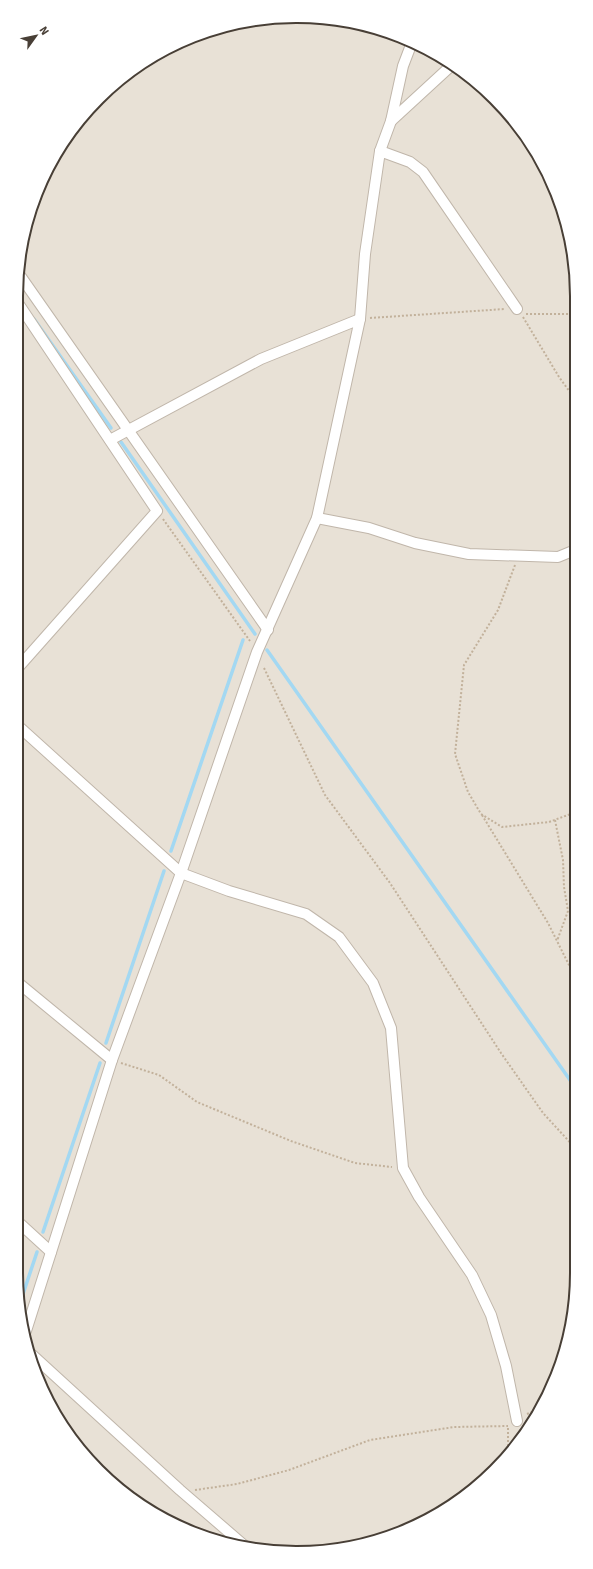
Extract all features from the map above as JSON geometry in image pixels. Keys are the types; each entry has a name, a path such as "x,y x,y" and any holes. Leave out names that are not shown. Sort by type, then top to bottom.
{"street":[{"path":"28,1326 112,1060 181,873 257,652 317,518 360,319 365,254 380,151 391,121 403,66 410,48"},
{"path":"391,121 448,69"},
{"path":"380,151 410,162 422,172 518,309"},
{"path":"24,281 268,630"},
{"path":"23,310 158,511 23,662"},
{"path":"110,440 261,359 360,319"},
{"path":"317,518 369,528 415,543 469,554 518,557 558,557 570,552"},
{"path":"23,730 181,873 229,891 306,914 339,937 373,983 391,1028 402,1168 419,1197 472,1275 488,1308 506,1366 513,1423"},
{"path":"23,987 112,1060"},
{"path":"23,1226 51,1252"},
{"path":"38,1360 180,1490 238,1540"}],"path":[{"path":"360,319 518,309"},
{"path":"570,314 521,314 559,377 570,392"},
{"path":"158,511 206,576 248,638"},
{"path":"518,557 498,610 464,665 455,754 468,792 526,886 570,966"},
{"path":"257,652 268,678 325,795 390,883 501,1053 543,1113 570,1142"},
{"path":"481,814 502,827 549,822 570,814"},
{"path":"555,820 563,860 564,887 568,911 557,941"},
{"path":"112,1060 159,1075 197,1102 291,1141 355,1163 402,1168"},
{"path":"180,1490 237,1484 289,1470 370,1440 454,1427 513,1423 531,1412"},
{"path":"510,1443 513,1423"}],"shaded area":[{"path":"296,23 332,25 367,32 417,51 448,69 477,91 502,116 524,145 542,176 561,226 568,261 570,296 570,1272 568,1308 561,1343 542,1393 524,1424 490,1466 448,1500 417,1518 401,1525 367,1537 350,1541 332,1544 296,1546 261,1544 226,1537 176,1518 145,1500 103,1466 69,1424 51,1393 32,1343 25,1308 23,296 25,261 32,226 51,176 69,145 80,130 103,103 116,91 145,69 160,60 192,44 226,32 261,25"}],"waterway":[{"path":"34,319 111,428"},
{"path":"121,442 255,634"},
{"path":"171,851 243,640"},
{"path":"267,650 570,1080"},
{"path":"106,1043 164,871"},
{"path":"43,1232 100,1063"},
{"path":"24,1291 37,1252"}]}
